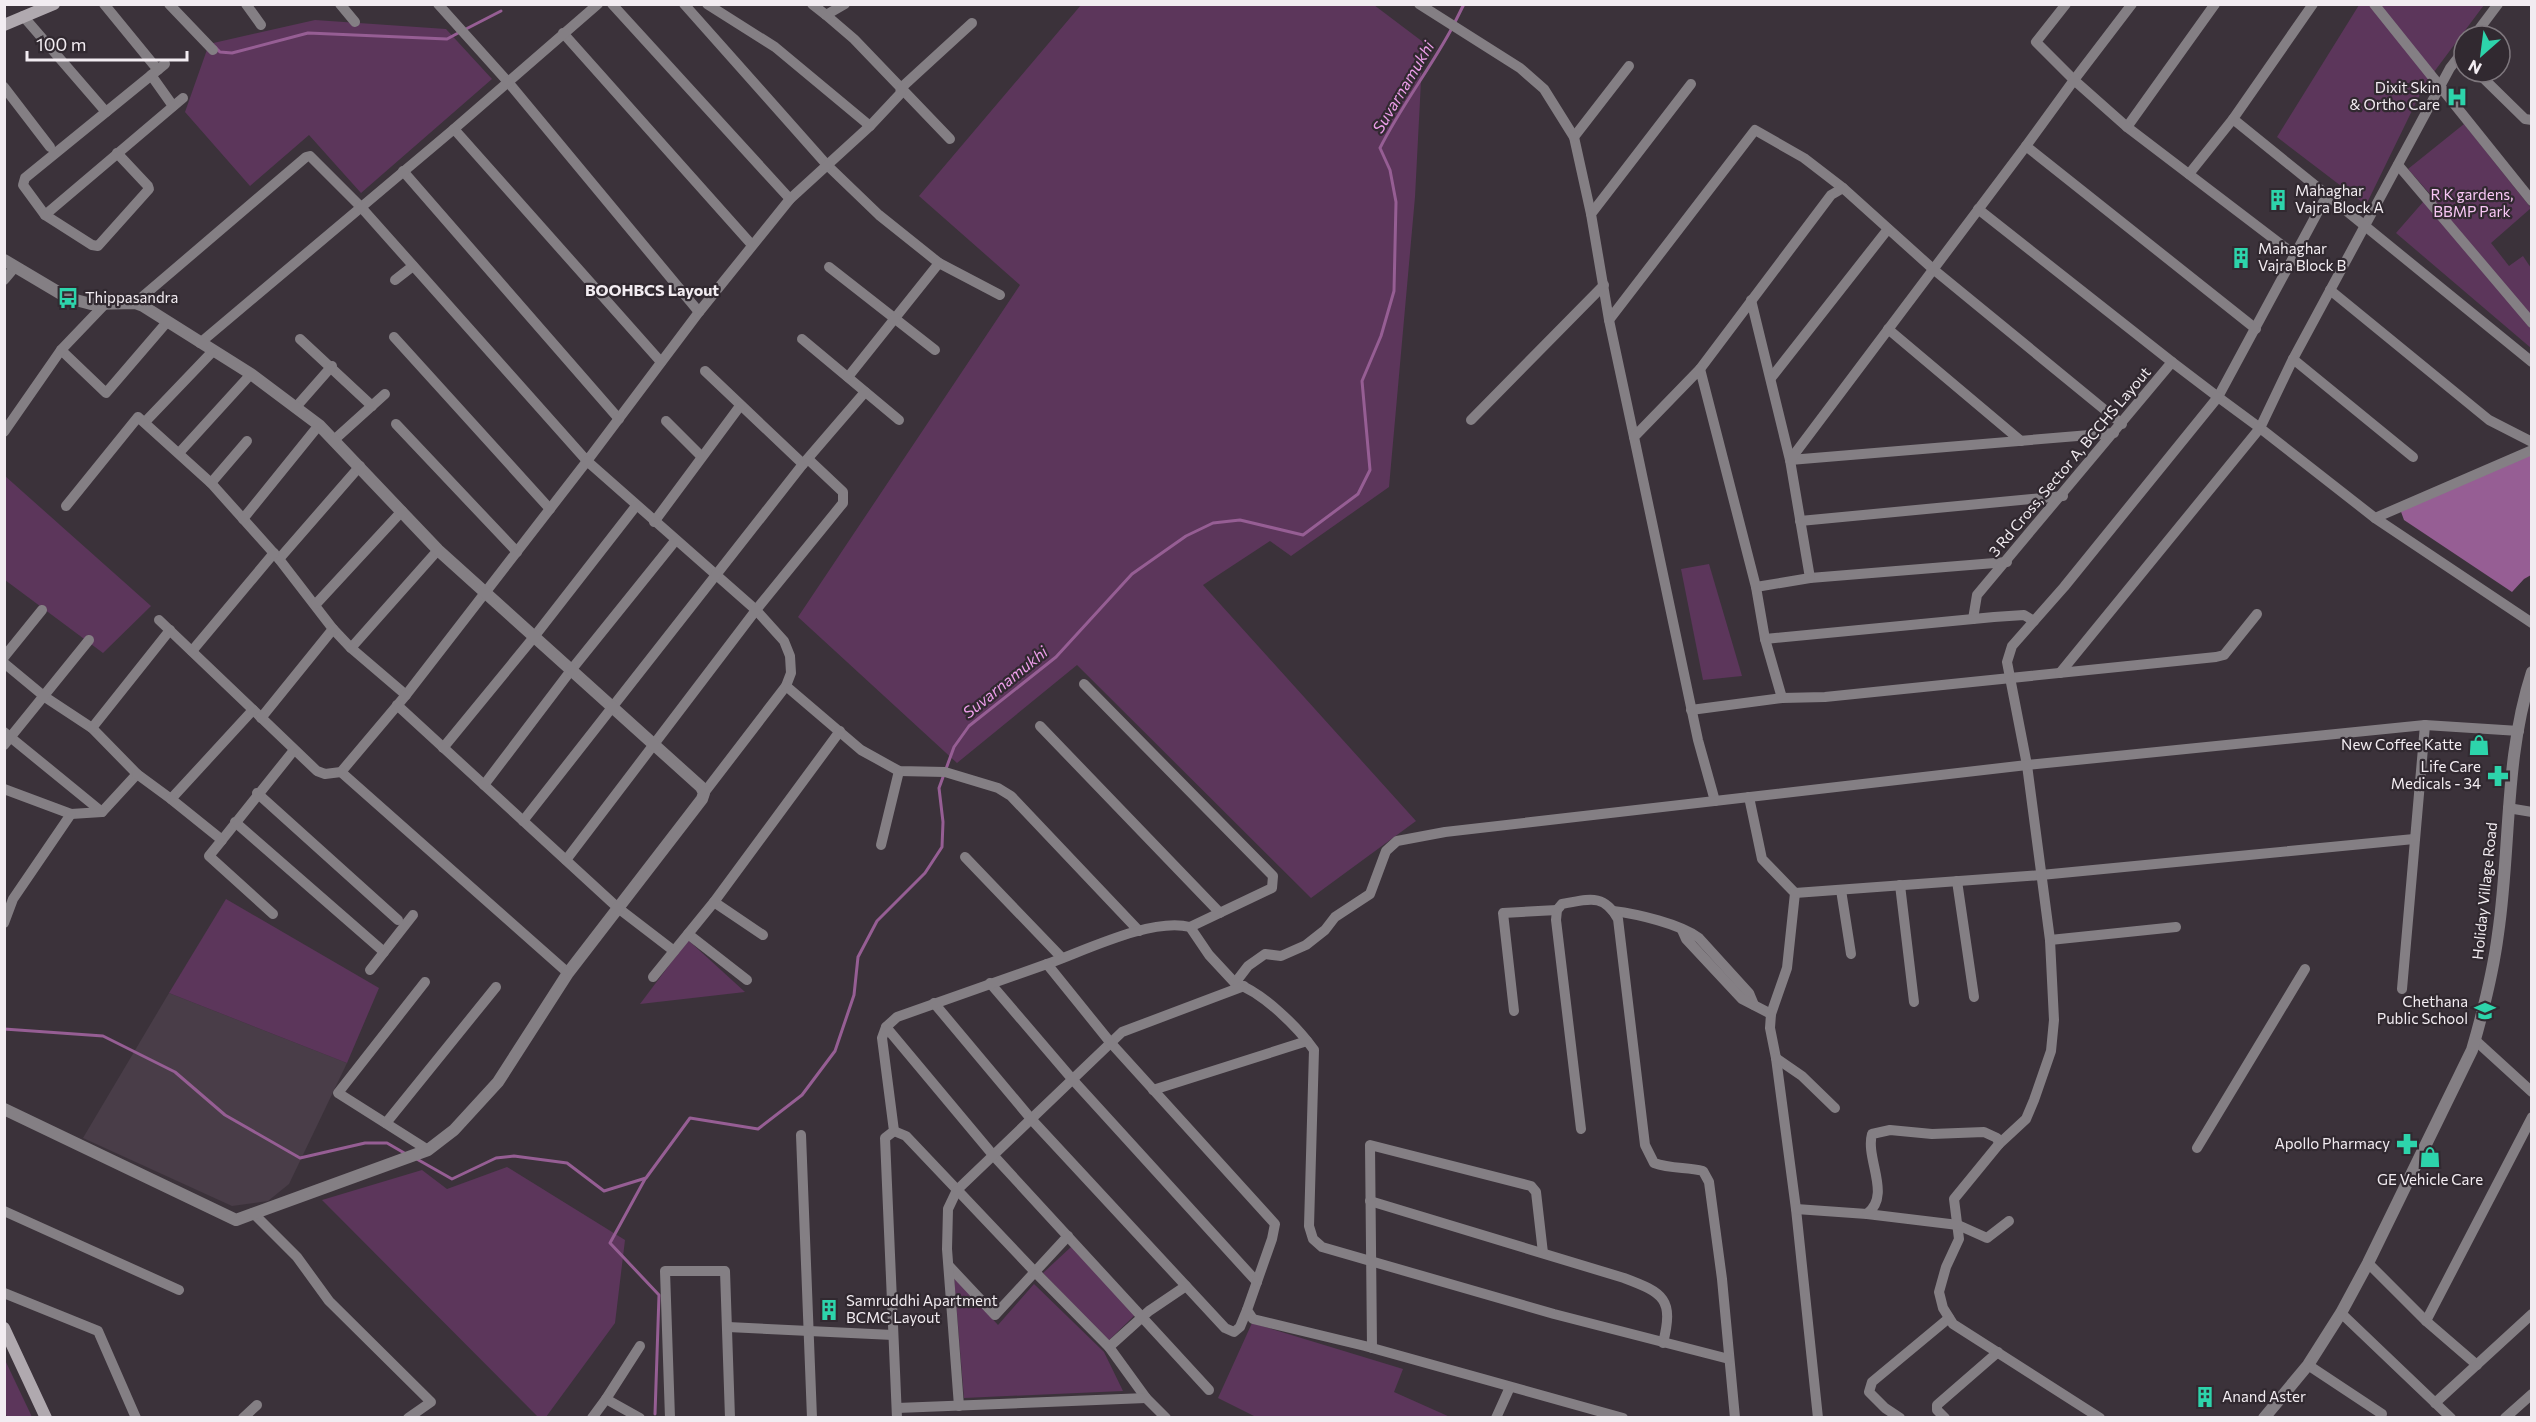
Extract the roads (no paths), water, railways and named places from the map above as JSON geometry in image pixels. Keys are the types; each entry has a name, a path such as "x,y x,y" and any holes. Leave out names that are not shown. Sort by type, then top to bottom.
{"main road":[{"path":"4,25 54,4"},
{"path":"4,1328 46,1418"}],"street":[{"path":"104,4 158,70 173,106"},
{"path":"169,4 213,50"},
{"path":"246,4 261,25"},
{"path":"340,4 355,22"},
{"path":"438,4 508,82 699,312"},
{"path":"200,343 598,4"},
{"path":"612,4 790,199"},
{"path":"684,4 827,165 879,215 939,263 1000,295"},
{"path":"707,4 775,47 870,126"},
{"path":"812,4 854,39 950,140"},
{"path":"826,15 845,4"},
{"path":"1419,4 1537,81 1574,137 1591,214 1609,320 1691,710 1715,801"},
{"path":"2066,4 2036,42 2074,80 2127,126 2295,255"},
{"path":"1790,460 2132,4"},
{"path":"2127,126 2215,4"},
{"path":"2189,174 2233,119 2313,4"},
{"path":"2374,4 2532,201"},
{"path":"2483,24 2498,4"},
{"path":"23,16 106,112"},
{"path":"159,620 317,771 325,774 341,772 485,594 752,244 790,199 870,126 900,94 901,88 972,23"},
{"path":"563,33 752,244"},
{"path":"1574,137 1629,66"},
{"path":"117,153 149,189 98,246 92,245 45,215 23,185 23,180 158,70"},
{"path":"2060,673 2260,428 2293,358 2440,87 2452,70"},
{"path":"1591,214 1691,84"},
{"path":"2489,84 2525,119 2532,120"},
{"path":"6,92 50,147"},
{"path":"45,215 183,98"},
{"path":"2233,119 2532,362"},
{"path":"454,129 661,362"},
{"path":"1609,320 1755,129 1804,158 1844,188 1933,269 2122,424"},
{"path":"2026,146 2256,329"},
{"path":"4,1109 236,1220 428,1150 454,1130 498,1082 567,973 702,800 704,793 786,686 790,673 790,656 784,641 756,610 636,507 587,461 360,206 313,158 306,157 135,303"},
{"path":"2398,165 2532,322"},
{"path":"403,171 619,419"},
{"path":"1634,437 1700,369 1831,195 1844,188"},
{"path":"2100,1418 1953,1324 1943,1308 1939,1292 1946,1267 1959,1239 1954,1199 1999,1144 2026,1119 2044,1077 2051,1051 2054,1020 2050,940 2027,765 2007,662 2012,646 2218,397 2326,195"},
{"path":"1978,209 2172,362"},
{"path":"1771,378 1888,229"},
{"path":"848,377 939,263"},
{"path":"4,280 10,264 68,298 80,302 135,303 250,374 296,407 319,425 360,466 438,550 572,669 701,787 704,793"},
{"path":"396,280 413,266"},
{"path":"828,267 935,350"},
{"path":"1471,420 1604,285"},
{"path":"2330,290 2489,420 2532,442"},
{"path":"1751,300 1790,460 1810,578"},
{"path":"4,432 61,350 106,303"},
{"path":"61,350 106,393 168,322"},
{"path":"1888,329 2021,441"},
{"path":"394,337 550,509"},
{"path":"300,339 332,366 372,406"},
{"path":"802,339 899,420"},
{"path":"145,422 213,351"},
{"path":"2293,358 2413,457"},
{"name":"3 Rd Cross, Sector A, BCCHS Layout","path":"1973,619 1977,596 2063,496 2172,362 2375,518 2532,623"},
{"path":"296,407 332,366"},
{"path":"1700,369 1756,587 1765,639 1782,698"},
{"path":"566,860 756,610 843,502 843,492 740,406 705,371"},
{"path":"179,453 250,374"},
{"path":"523,821 715,576 865,392"},
{"path":"334,440 386,394"},
{"path":"654,522 740,406"},
{"path":"66,506 138,417 211,483 277,556 333,629 351,648 406,694"},
{"path":"666,421 701,456"},
{"path":"396,424 517,552"},
{"path":"243,519 319,425"},
{"path":"1790,460 2114,433"},
{"path":"211,483 247,441"},
{"path":"2375,518 2532,450"},
{"path":"192,651 360,466"},
{"path":"1800,521 2063,496"},
{"path":"443,748 636,507"},
{"path":"315,604 402,511"},
{"path":"484,785 572,669 675,541"},
{"path":"351,648 438,550"},
{"path":"1756,587 1810,578 2007,562"},
{"path":"4,657 42,610"},
{"path":"1691,710 1782,698 1825,697 2216,657 2224,655 2257,614"},
{"path":"1765,639 2024,615 2034,621"},
{"path":"171,800 257,714 333,629"},
{"path":"92,728 170,630"},
{"path":"89,640 45,697 7,738 102,812"},
{"path":"4,663 45,697 92,728 138,774 222,840"},
{"name":"Holiday Village Road","path":"2264,1418 2308,1365 2341,1313 2454,1089 2475,1040 2499,933 2511,771 2532,672"},
{"path":"894,1131 882,1038 885,1027 897,1017 1144,928 1178,924 1190,927 1272,888 1273,876 1084,684"},
{"path":"786,686 861,750 899,771 945,772 984,782 1005,792 1139,931"},
{"path":"397,705 618,908 674,951"},
{"path":"959,1406 949,1266 948,1209 957,1190 1122,1032 1239,984 1248,966 1265,954 1281,956 1306,945 1325,930 1335,917 1370,894 1386,851 1397,841 1445,832 2027,765 2425,725 2519,731"},
{"path":"2402,989 2425,725"},
{"path":"1040,726 1220,913"},
{"path":"653,977 714,902 840,731"},
{"path":"273,914 209,856 257,793 294,750"},
{"path":"881,845 899,771"},
{"path":"341,772 567,973"},
{"path":"5,791 71,814 102,812 138,774"},
{"path":"257,793 398,920"},
{"path":"1749,797 1762,859 1795,893 2041,875 2414,839"},
{"path":"2508,808 2532,812"},
{"path":"4,923 13,899 71,814"},
{"path":"235,822 384,952"},
{"path":"965,857 1062,958"},
{"path":"1958,881 1974,997"},
{"path":"1900,885 1914,1002"},
{"path":"1841,890 1851,954"},
{"path":"1795,893 1787,968 1772,1014 1770,1028 1796,1209 1818,1418"},
{"path":"1581,1129 1556,920 1557,910 1562,904 1595,899 1606,903 1618,919 1645,1145 1654,1162 1669,1168 1692,1168 1703,1171 1709,1182 1722,1279 1735,1418"},
{"path":"714,902 763,935"},
{"path":"1514,1011 1503,913 1557,910"},
{"path":"1614,911 1631,913 1691,932 1749,993 1754,1005 1772,1014"},
{"path":"370,970 412,915"},
{"path":"1190,927 1209,955 1239,984 1276,1010 1314,1050 1309,1226 1313,1239 1322,1247 1663,1343 1729,1359"},
{"path":"2050,940 2176,927"},
{"path":"688,934 747,980"},
{"path":"933,1003 1032,1120 1225,1328 1234,1332 1240,1327 1248,1310 1275,1224 1110,1042 1047,964"},
{"path":"2197,1148 2305,969"},
{"path":"425,982 338,1093 428,1150"},
{"path":"990,983 1073,1080 1257,1282"},
{"path":"386,1123 496,987"},
{"path":"885,1027 993,1155 1209,1390"},
{"path":"2475,1040 2532,1092"},
{"path":"1153,1090 1307,1041"},
{"path":"1776,1058 1802,1076 1835,1108"},
{"path":"2427,1321 2532,1117"},
{"path":"1867,1214 1873,1209 1878,1189 1869,1146 1872,1134 1890,1130 1932,1134 1984,1132 1997,1138 1999,1144"},
{"path":"894,1131 906,1136 1109,1347 1146,1398 1166,1418"},
{"path":"894,1131 885,1138 897,1413 959,1406 1146,1398"},
{"path":"801,1135 812,1418"},
{"path":"1372,1348 1370,1145 1526,1184 1536,1192 1543,1253"},
{"path":"1370,1201 1651,1288 1660,1295 1666,1305 1668,1318 1663,1343"},
{"path":"1796,1209 1867,1214 1958,1225 1987,1238 2009,1221"},
{"path":"4,1211 179,1290"},
{"path":"253,1214 297,1257 329,1301 431,1402 408,1418"},
{"path":"949,1266 995,1315 1068,1236"},
{"path":"2368,1263 2427,1321 2477,1365"},
{"path":"670,1418 665,1271 725,1271 730,1418"},
{"path":"1109,1347 1141,1317 1186,1286"},
{"path":"4,1293 98,1330 136,1418"},
{"path":"1248,1310 1253,1319 1372,1348 1623,1418"},
{"path":"2341,1313 2451,1418"},
{"path":"2435,1403 2532,1314"},
{"path":"1900,1418 1885,1408 1869,1392 1872,1382 1950,1318"},
{"path":"728,1327 893,1335"},
{"path":"592,1418 640,1346"},
{"path":"1945,1418 1937,1410 1937,1406 1998,1352"},
{"path":"2308,1365 2382,1414"},
{"path":"1496,1418 1510,1388"},
{"path":"2505,1418 2532,1394"},
{"path":"606,1399 639,1418"},
{"path":"243,1418 257,1405"}],"waterway":[{"name":"Suvarnamukhi","path":"1455,22 1464,4"},
{"path":"466,29 501,11"},
{"name":"Suvarnamukhi","path":"415,1158 452,1179 496,1158 514,1156 567,1163 604,1191 646,1178 690,1118 758,1129 802,1095 835,1051 854,995 858,957 877,921 925,873 942,847 943,822 939,788 954,747 969,726 1056,657 1132,574 1186,536 1213,523 1240,520 1303,535 1358,494 1370,470 1362,381 1381,336 1394,291 1396,202 1390,170 1380,148 1452,28"},
{"path":"215,47 220,52 232,53 308,33 447,39 460,32"},
{"name":"Suvarnamukhi","path":"4,1029 103,1036 175,1072 225,1115 300,1158 365,1143 387,1143 406,1154"},
{"path":"645,1179 610,1243 659,1295 655,1414"}],"place":[{"name":"Dixit Skin & Ortho Care","path":"2457,97"},
{"name":"Mahaghar Vajra Block A","path":"2278,200"},
{"name":"Mahaghar Vajra Block B","path":"2241,258"},
{"name":"Thippasandra","path":"68,298"},
{"name":"New Coffee Katte","path":"2479,745"},
{"name":"Life Care Medicals - 34","path":"2498,776"},
{"name":"Chethana Public School","path":"2485,1011"},
{"name":"Apollo Pharmacy","path":"2407,1144"},
{"name":"GE Vehicle Care","path":"2430,1157"},
{"name":"Samruddhi Apartment BCMC Layout","path":"829,1310"},
{"name":"Anand Aster","path":"2205,1397"}],"district":[{"name":"BOOHBCS Layout","path":"652,290"}],"park label":[{"name":"R K gardens, BBMP Park","path":"2472,204"}]}
